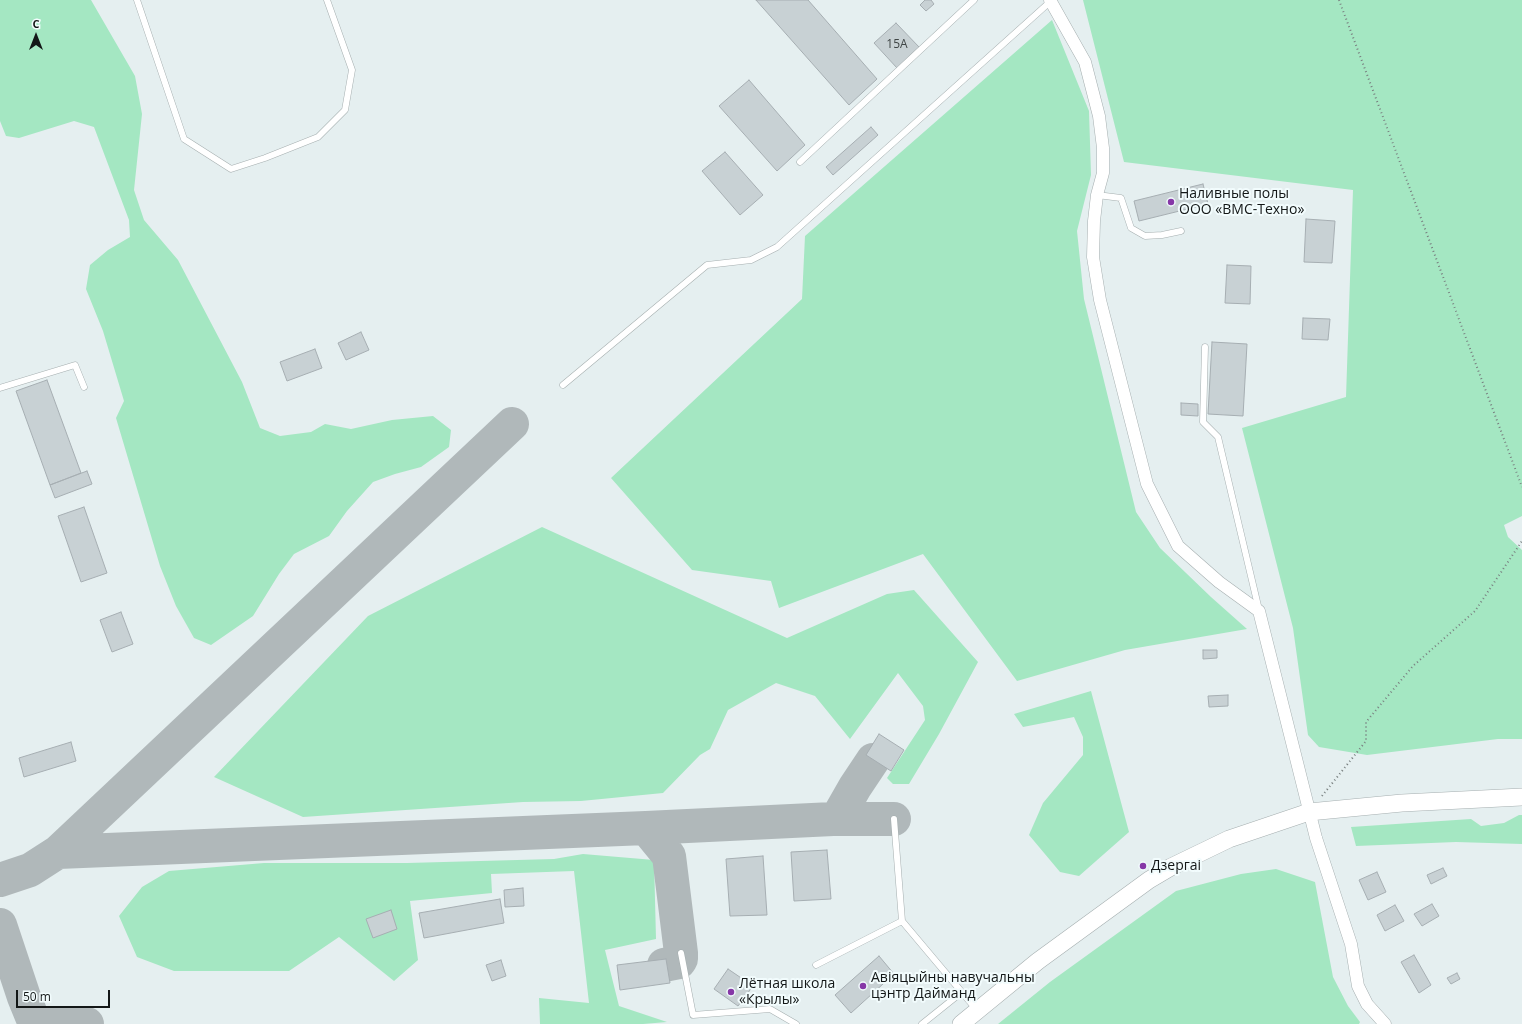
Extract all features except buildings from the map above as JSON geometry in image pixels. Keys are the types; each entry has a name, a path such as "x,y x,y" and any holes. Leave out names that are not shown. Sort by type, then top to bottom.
{"street":[{"path":"1051,0 1085,62 1099,116 1103,148 1103,173 1097,195 1094,221 1093,257 1100,300 1147,484 1178,546 1219,582 1260,612 1316,838 1351,944 1358,986 1367,1004 1385,1024"},
{"path":"961,1024 1038,961 1149,880 1171,867 1229,839 1309,812 1402,803 1522,797"}],"lane":[{"path":"137,0 184,139 231,169 265,158 318,137 345,110 352,70 327,0"},
{"path":"800,162 974,0"},
{"path":"563,385 707,265 751,260 777,247 1051,0"},
{"path":"1097,195 1121,198 1131,228 1145,236 1162,235 1181,231"},
{"path":"1205,347 1203,422 1218,437 1260,612"},
{"path":"0,388 75,365 84,387"},
{"path":"894,819 902,921 977,1011"},
{"path":"816,965 902,921"},
{"path":"681,953 693,1015 770,1009 796,1024"},
{"path":"922,1024 962,992"}],"path":[{"path":"1339,0 1522,487"},
{"path":"1309,812 1366,741 1366,722 1412,666 1475,611 1522,540"}],"green space":[{"path":"0,0 91,0 135,76 142,114 134,190 144,220 178,260 242,382 260,428 280,436 311,432 325,424 351,429 392,420 433,416 451,430 449,447 421,467 373,482 347,511 329,536 294,554 279,574 253,616 211,645 194,638 176,606 160,566 116,418 124,401 103,331 86,289 90,265 108,250 130,237 129,220 94,127 74,121 19,138 6,136 0,121"},
{"path":"1083,0 1522,0 1522,516 1504,525 1508,537 1522,550 1522,739 1498,739 1367,755 1319,747 1308,735 1293,628 1242,428 1346,397 1353,190 1124,162"},
{"path":"1052,20 1089,111 1091,175 1077,231 1084,299 1136,512 1160,548 1247,629 1125,650 1017,681 923,554 779,608 771,581 692,570 611,478 802,299 805,236"},
{"path":"542,527 787,638 887,594 914,590 978,662 939,734 909,784 893,784 887,778 925,720 923,706 898,673 850,739 815,696 776,683 728,710 710,749 700,755 663,793 581,801 523,802 303,817 214,777 368,616"},
{"path":"1091,691 1129,832 1079,876 1060,872 1029,835 1043,803 1083,755 1083,737 1074,717 1023,727 1014,714"},
{"path":"1519,815 1522,815 1522,844 1456,842 1356,846 1351,827 1471,819 1481,826 1504,823"},
{"path":"583,854 654,860 656,939 605,950 619,1006 667,1022 643,1024 540,1024 539,998 589,1003 574,871 491,874 492,893 410,901 418,960 394,981 339,937 289,971 174,971 137,957 119,916 142,887 169,871 264,863 407,863 554,859"},
{"path":"1276,869 1315,882 1333,977 1348,1006 1360,1022 1359,1024 998,1024 1050,982 1176,891 1241,874"}],"taxiway":[{"path":"0,880 30,870 58,852 512,424"},
{"path":"833,819 839,815 873,760"},
{"path":"58,852 833,819 894,819"},
{"path":"646,828 669,856 681,959 679,962 664,965"},
{"path":"0,925 24,997 35,1024"},
{"path":"35,1024 87,1024"}],"place":[{"name":"Наливные полы ООО «ВМС-Техно»","path":"1171,202"},
{"name":"Дзергаі","path":"1143,866"},
{"name":"Авіяцыйны навучальны цэнтр Дайманд","path":"863,986"},
{"name":"Лётная школа «Крылы»","path":"731,992"}]}
